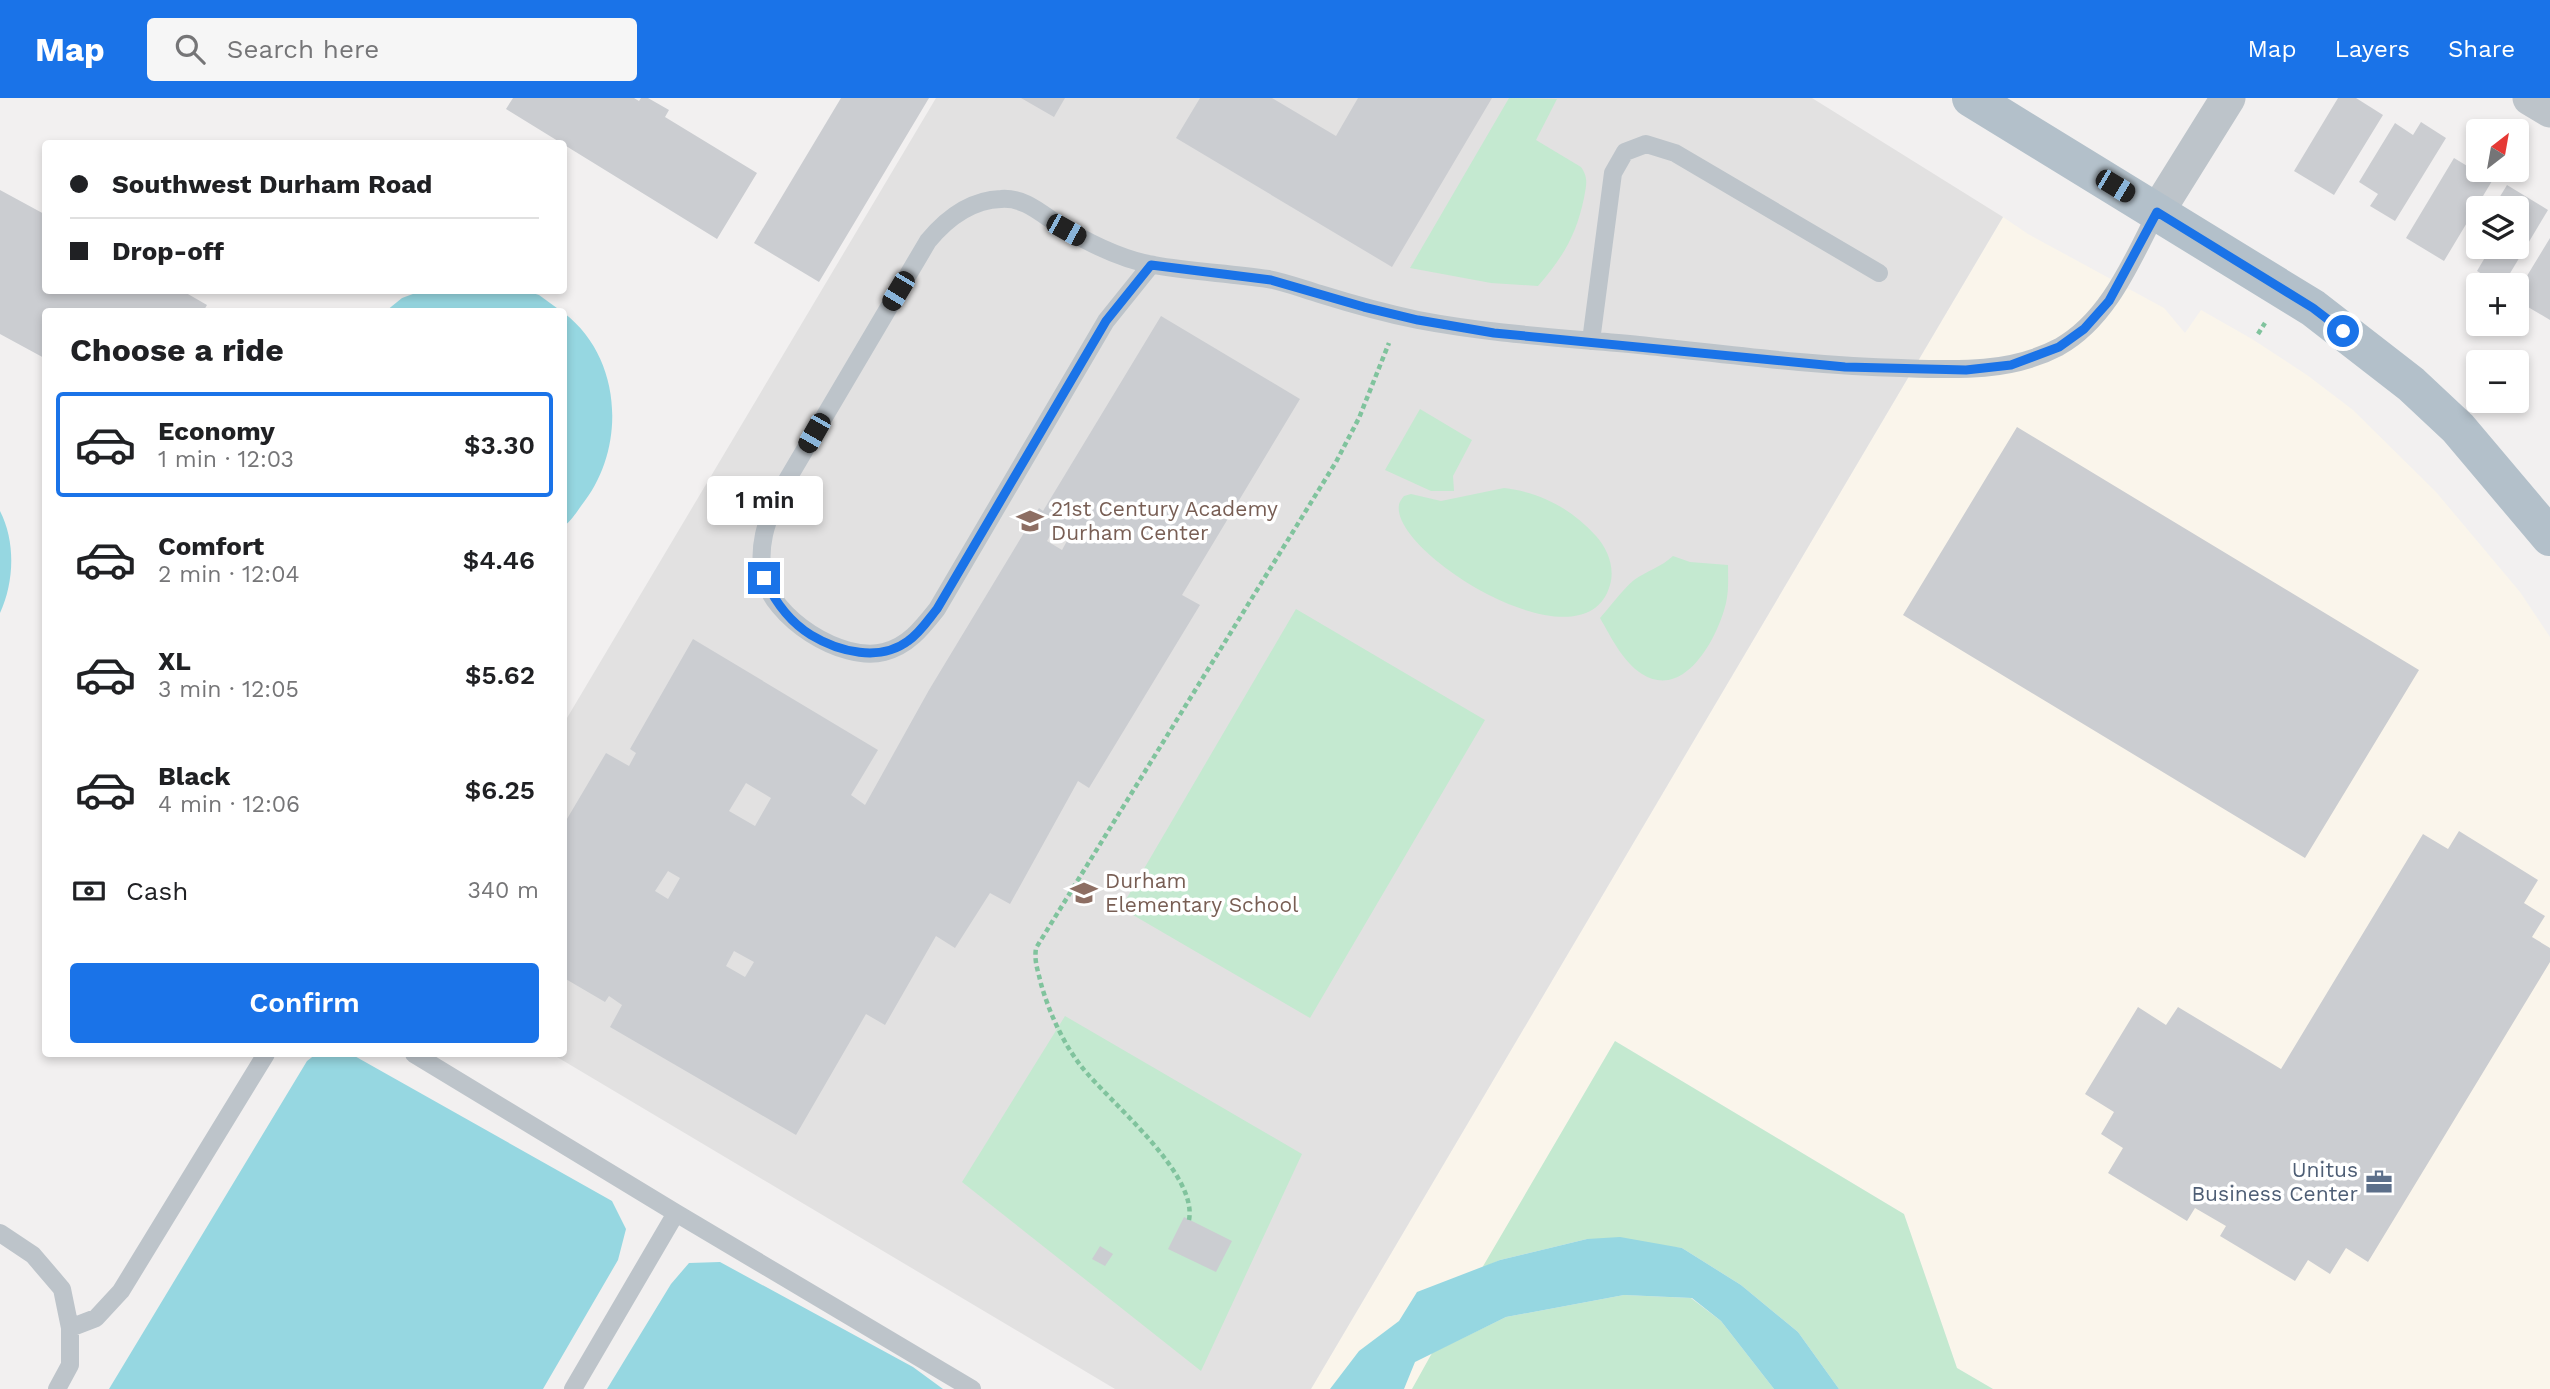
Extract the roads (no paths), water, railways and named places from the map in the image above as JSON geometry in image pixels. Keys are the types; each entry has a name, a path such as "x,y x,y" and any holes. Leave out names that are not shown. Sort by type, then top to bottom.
{"main road":[{"path":"1970,98 2313,308 2411,384 2458,428 2550,537"}],"street":[{"path":"2157,212 2228,98"},
{"path":"2530,98 2550,110"}],"lane":[{"path":"1591,341 1613,173 1625,152 1646,144 1675,153 1879,272"},
{"path":"1151,265 1106,321 937,609 907,642 883,653 853,653 811,636 791,618 774,598 764,578 762,538 777,497 928,241 943,222 958,211 976,204 1000,199 1016,200 1040,210 1059,225 1098,248 1151,265 1271,280 1399,316 1494,333 1845,367 1966,370 2011,365 2059,347 2084,329 2109,301 2157,212"},
{"path":"70,1328 96,1318 121,1291 264,1057"},
{"path":"419,1057 972,1389"},
{"path":"573,1389 676,1213"},
{"path":"0,1233 33,1255 62,1289 70,1328 70,1366 57,1389"}],"water":[{"path":"413,294 536,294 557,308 390,308 402,298"},
{"path":"567,316 584,332 598,354 612,405 606,459 596,483 567,524"},
{"path":"0,511 9,536 11,562 8,589 0,613"},
{"path":"312,1057 356,1057 612,1201 626,1229 618,1260 543,1389 109,1389 307,1061"},
{"path":"1620,1237 1682,1248 1741,1285 1798,1332 1839,1389 1774,1389 1721,1321 1692,1298 1624,1295 1506,1317 1415,1362 1404,1389 1330,1389 1359,1351 1399,1321 1417,1292 1500,1260 1587,1239"},
{"path":"720,1262 913,1367 943,1389 607,1389 671,1284 689,1263"}],"place":[{"name":"21st Century Academy Durham Center","path":"1030,521"},
{"name":"Durham Elementary School","path":"1084,893"},
{"name":"Unitus Business Center","path":"2379,1182"}]}
